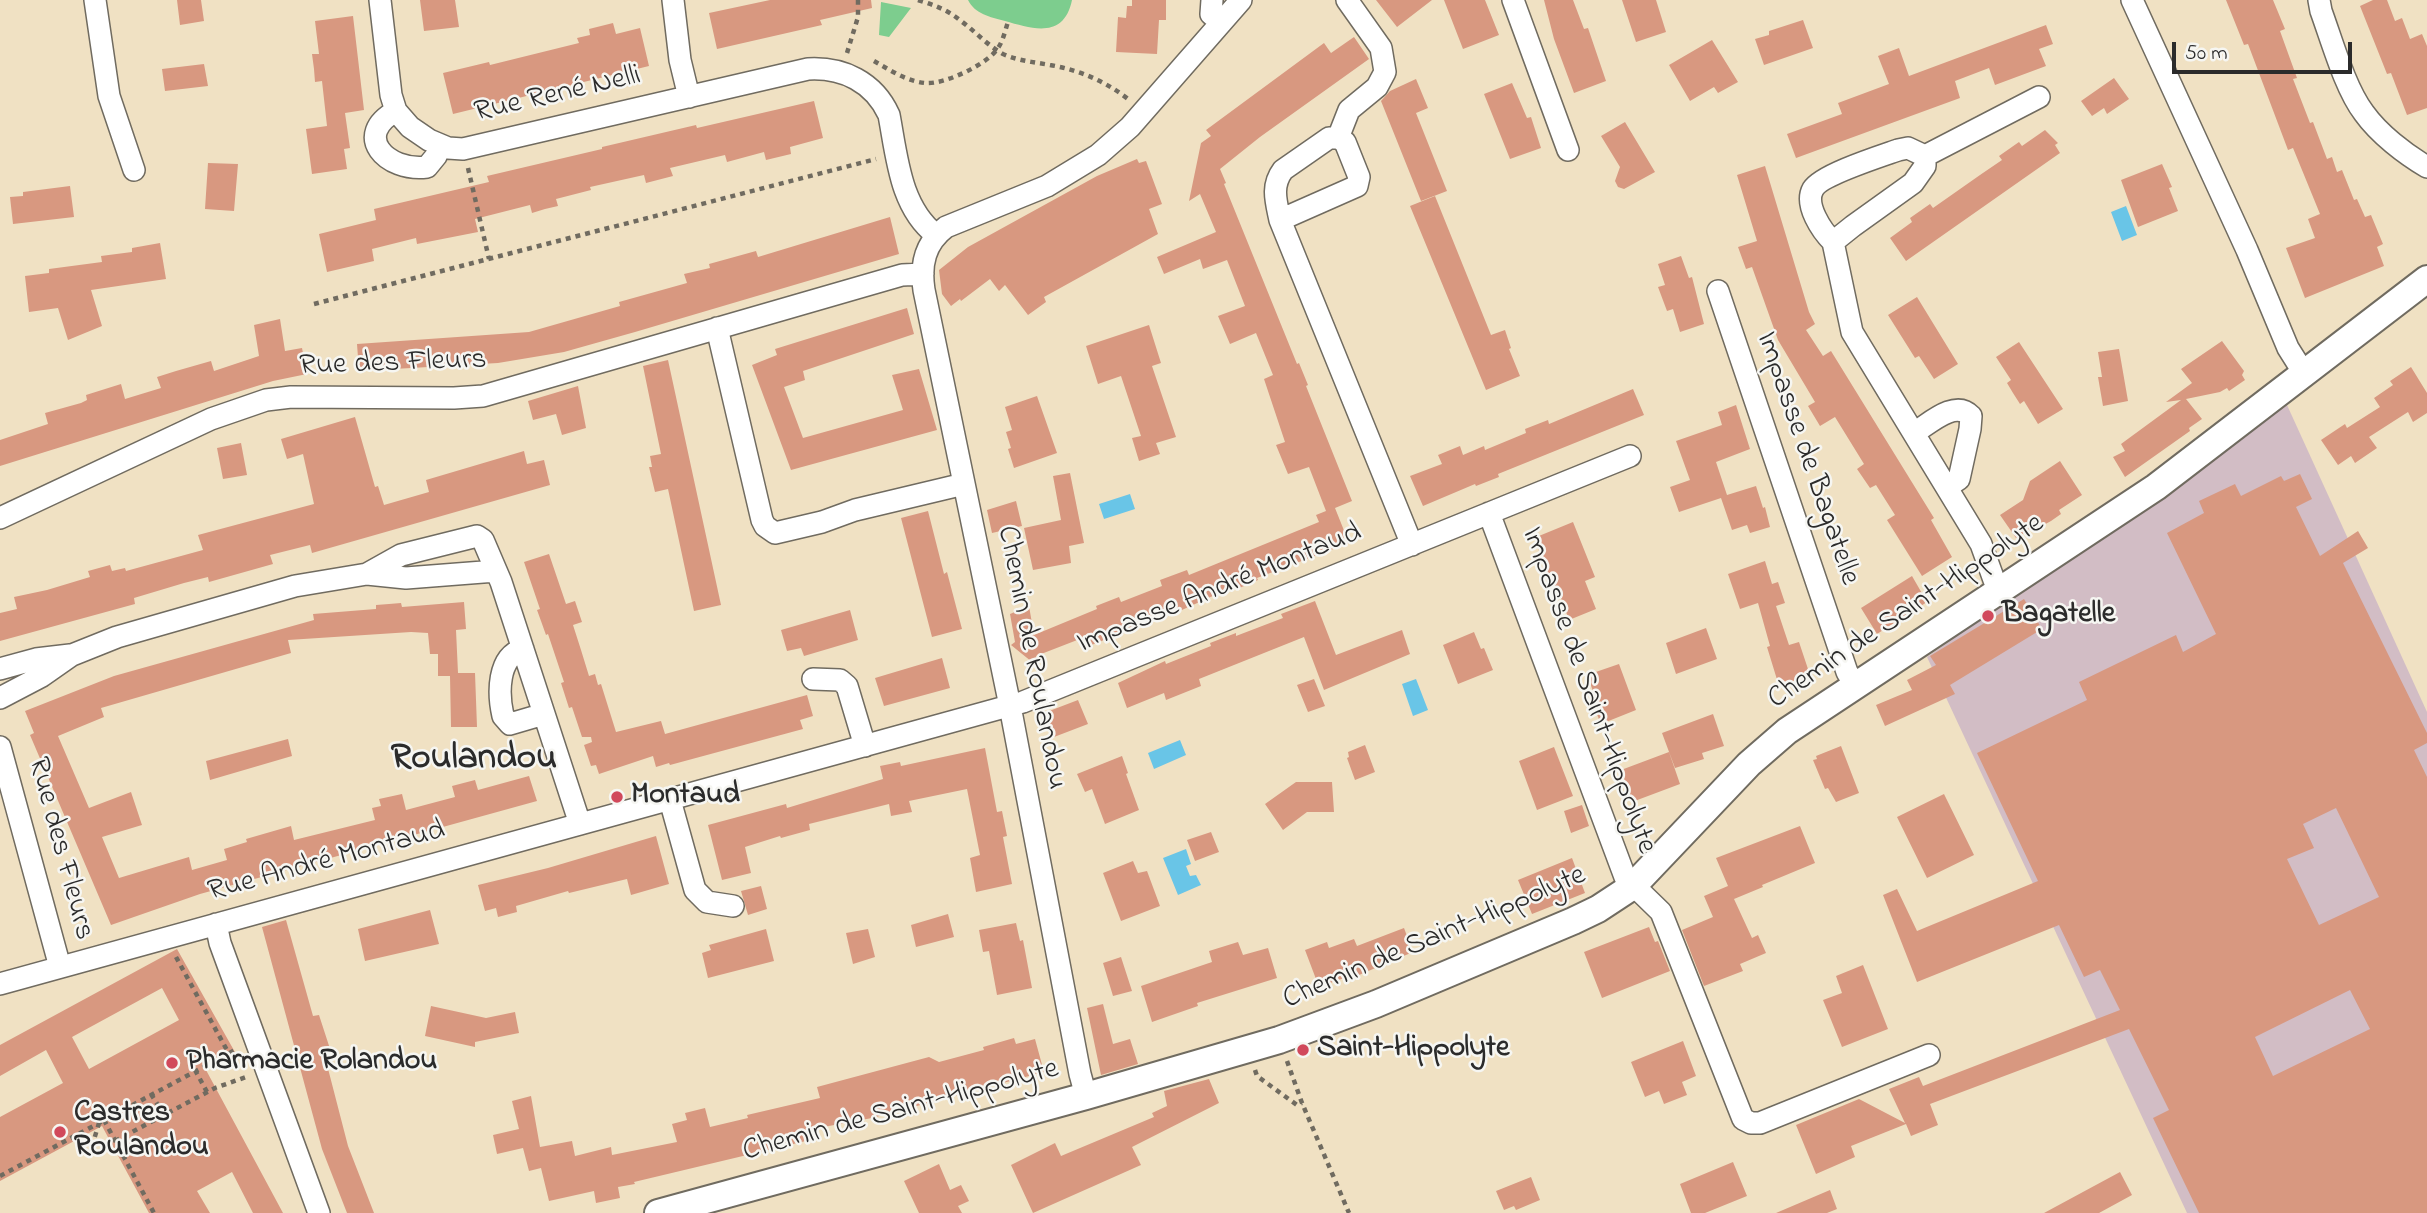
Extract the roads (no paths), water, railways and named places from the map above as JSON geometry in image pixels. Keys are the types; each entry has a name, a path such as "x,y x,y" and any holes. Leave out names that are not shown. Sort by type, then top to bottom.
{"street":[{"path":"95,0 109,96 134,170"},
{"path":"380,0 391,95 396,111"},
{"name":"Rue René Nelli","path":"673,0 680,60 689,97"},
{"path":"1212,0 1211,14 1221,23"},
{"path":"936,235 960,220 1017,200 1076,170 1115,142 1241,0"},
{"path":"1280,220 1357,186 1359,177 1348,145 1338,138 1349,110 1377,87 1385,72 1381,48 1347,0"},
{"path":"1513,0 1568,150"},
{"path":"2132,0 2247,250 2288,348 2305,375"},
{"path":"2319,0 2321,11 2363,113 2377,128 2427,167"},
{"name":"Rue René Nelli","path":"440,146 436,156 426,167 406,168 389,160 379,148 376,132 386,116 396,111 410,127 440,146 463,149 808,69 827,69 847,74 870,88 885,105 909,203 922,225 936,235"},
{"path":"1926,156 2039,97"},
{"name":"Impasse André Montaud","path":"1338,138 1324,140 1278,176 1275,191 1280,220 1412,545"},
{"path":"1926,156 1908,148 1898,150 1822,180 1812,190 1811,201 1821,229 1833,242 1852,332 1981,544 1994,580 2001,590"},
{"path":"1833,242 1913,183 1926,166 1926,156"},
{"name":"Chemin de Roulandou","path":"936,235 926,254 923,274 1086,1096"},
{"name":"Rue des Fleurs","path":"0,518 184,430 266,400 291,397 483,396 902,275 923,274"},
{"name":"Chemin de Saint-Hippolyte","path":"667,1212 1279,1040 1376,1004 1607,904 1633,886 1766,748 1787,731 2156,487 2427,279"},
{"name":"Impasse de Bagatelle","path":"1718,291 1847,672 1855,685"},
{"path":"717,328 762,520 770,531 775,533 822,522 855,510 964,484"},
{"path":"1914,433 1951,411 1966,411 1970,416 1970,429 1959,479 1947,487"},
{"name":"Impasse André Montaud","path":"1010,706 1630,456"},
{"name":"Impasse de Saint-Hippolyte","path":"1489,513 1625,877 1661,912 1743,1119 1760,1123 1929,1055"},
{"path":"367,574 401,555 474,536 483,540 523,649 580,824"},
{"path":"0,698 42,676 72,655 117,637 295,586 367,574 406,578 496,571"},
{"path":"523,649 513,652 502,673 503,716 510,724 544,713"},
{"path":"0,669 36,659 72,655"},
{"path":"813,679 840,680 847,686 865,746"},
{"name":"Rue André Montaud","path":"0,984 1010,706"},
{"name":"Rue des Fleurs","path":"0,747 60,967"},
{"path":"670,800 695,890 707,902 733,906"},
{"path":"216,924 220,943 319,1213"}],"water":[{"path":"2126,206 2137,235 2122,241 2111,212"},
{"path":"1130,494 1135,509 1104,519 1099,504"},
{"path":"1416,679 1428,710 1413,716 1402,684"},
{"path":"1180,740 1186,755 1154,769 1148,753"},
{"path":"1186,849 1191,864 1186,866 1190,876 1196,875 1201,885 1178,895 1163,858"}],"place":[{"name":"Bagatelle","path":"1988,616"},
{"name":"Montaud","path":"617,797"},
{"name":"Saint-Hippolyte","path":"1303,1050"},
{"name":"Pharmacie Rolandou","path":"172,1063"},
{"name":"Castres Roulandou","path":"60,1132"}],"district":[{"name":"Roulandou","path":"474,761"}]}
